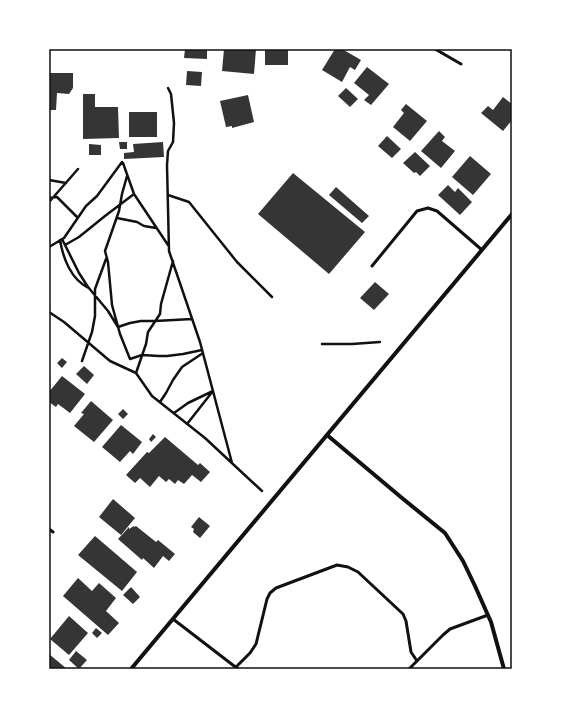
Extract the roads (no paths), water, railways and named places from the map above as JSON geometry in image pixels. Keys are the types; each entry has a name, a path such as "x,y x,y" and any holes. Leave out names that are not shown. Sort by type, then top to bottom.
{"street":[{"path":"132,669 512,214"},
{"path":"327,435 445,533 463,562 488,615 504,669"}],"lane":[{"path":"435,49 461,64"},
{"path":"372,266 418,211 428,208 437,211 482,250"},
{"path":"49,529 53,532"},
{"path":"173,619 237,668 256,644 267,599 270,593 276,588 337,565 348,566 358,572 403,614 406,621 411,652 417,661"},
{"path":"409,669 443,635 450,630 488,615"}]}
